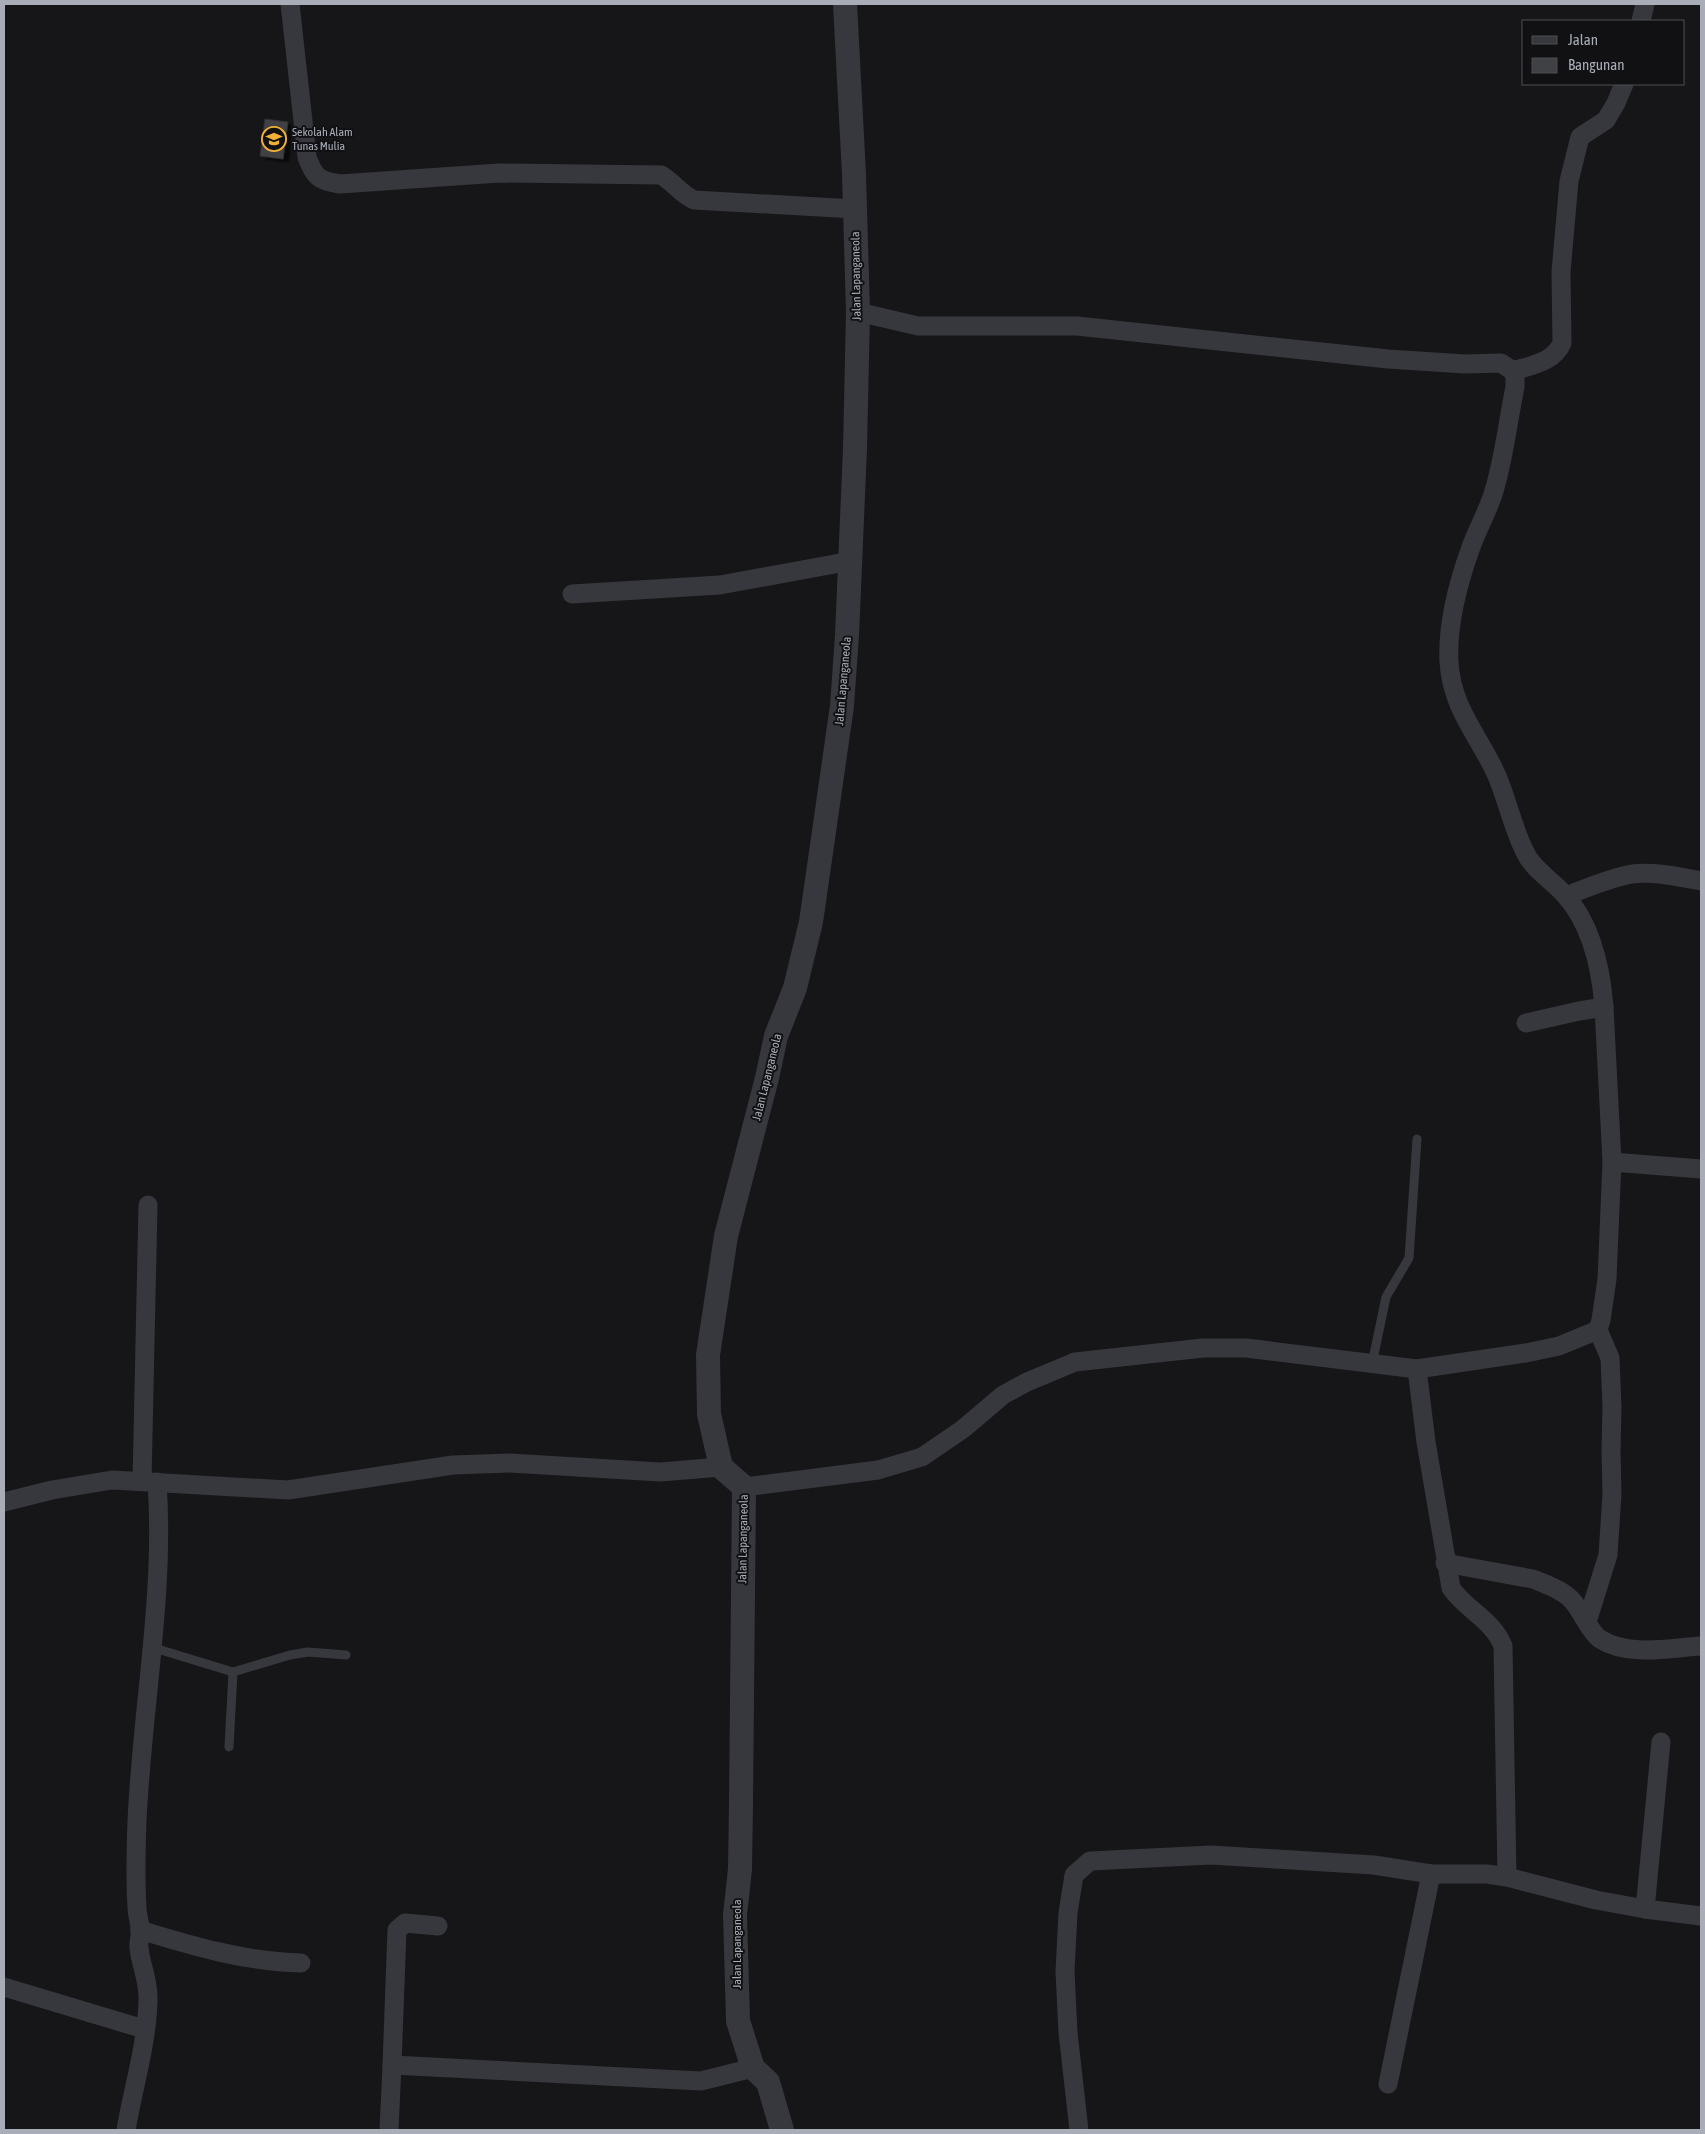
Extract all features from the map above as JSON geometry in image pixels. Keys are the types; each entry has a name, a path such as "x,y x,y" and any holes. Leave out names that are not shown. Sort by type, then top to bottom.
{"street":[{"path":"290,4 307,157 312,172 324,182 340,184 499,173 662,175 674,183 682,194 694,200 855,209"},
{"name":"Jalan Lapanganeola","path":"782,2130 768,2082 753,2068 738,2021 735,1915 740,1870 742,1804 744,1487 721,1467 710,1414 708,1355 726,1236 776,1036 795,988 811,922 842,706 855,449 858,312 845,4"},
{"path":"1641,20 1645,4"},
{"path":"1513,371 1549,359 1558,352 1562,343 1561,272 1569,181 1580,137 1606,120 1624,85"},
{"path":"858,312 918,326 1077,326 1388,359 1465,364 1501,363 1513,371 1515,387 1495,489 1461,577 1450,631 1449,662 1455,698 1496,774 1515,832 1529,861 1566,896 1578,911 1587,932 1602,987 1612,1162 1607,1279 1598,1330 1610,1358 1612,1494 1608,1555 1587,1622"},
{"path":"572,594 720,585 850,561"},
{"path":"1566,896 1633,874 1669,875 1701,881"},
{"path":"1526,1024 1604,1007"},
{"path":"1612,1162 1701,1169"},
{"path":"126,2130 138,2077 148,2000 147,1982 139,1946 140,1930 136,1909 136,1851 139,1782 152,1647 159,1512 149,1482 148,1205"},
{"path":"744,1487 878,1470 922,1457 963,1429 1003,1395 1027,1382 1075,1362 1203,1348 1246,1348 1417,1369 1534,1351 1581,1338 1598,1330"},
{"path":"1417,1369 1426,1442 1445,1564 1451,1588 1458,1598 1481,1615 1500,1637 1503,1646 1507,1877"},
{"path":"4,1502 52,1490 112,1480 288,1490 453,1465 510,1463 660,1472 721,1467"},
{"path":"1445,1564 1533,1579 1559,1590 1574,1602 1598,1638 1619,1647 1648,1649 1701,1646"},
{"path":"1645,1909 1661,1742"},
{"path":"1079,2130 1068,2033 1065,1971 1068,1914 1074,1875 1090,1861 1211,1856 1374,1865 1431,1874 1487,1874 1507,1877 1596,1900 1645,1909 1701,1916"},
{"path":"1388,2084 1431,1874"},
{"path":"389,2130 397,1930 405,1924 438,1926"},
{"path":"140,1930 192,1946 276,1963 301,1963"},
{"path":"4,1987 144,2029"},
{"path":"392,2065 701,2081 753,2068"}],"lane":[{"path":"1372,1364 1386,1297 1409,1258 1417,1139"},
{"path":"152,1647 233,1672 290,1655 308,1652 346,1655"},
{"path":"229,1747 233,1672"}],"building":[{"name":"Sekolah Alam Tunas Mulia","path":"265,119 288,122 283,159 260,156"}],"place":[{"name":"Sekolah Alam Tunas Mulia","path":"274,139"}]}
